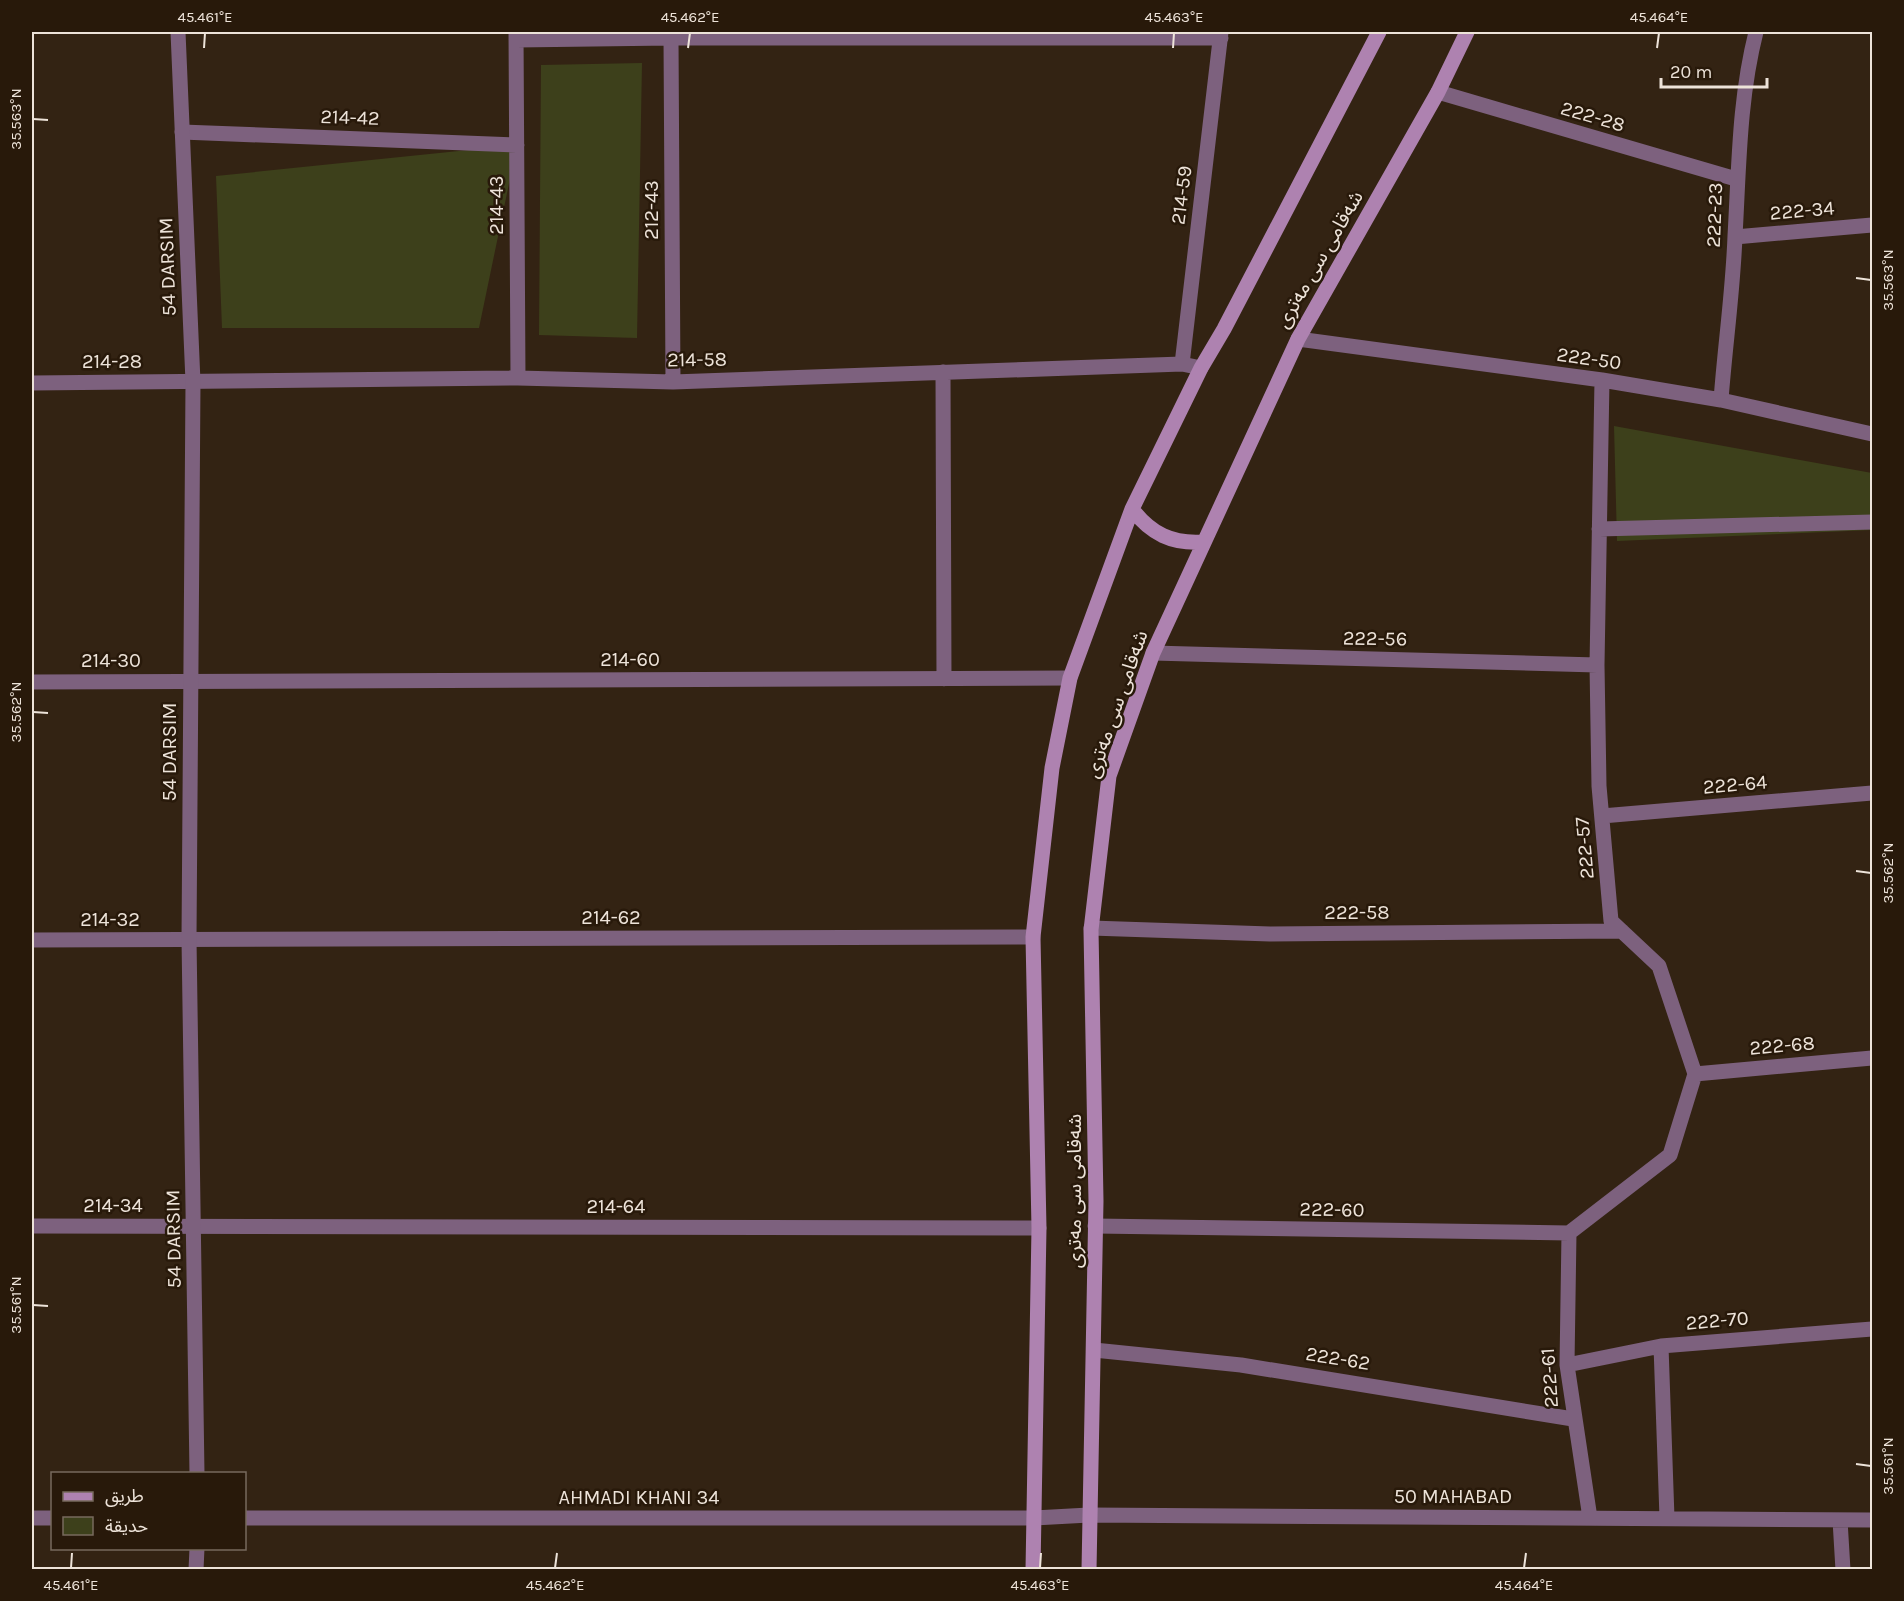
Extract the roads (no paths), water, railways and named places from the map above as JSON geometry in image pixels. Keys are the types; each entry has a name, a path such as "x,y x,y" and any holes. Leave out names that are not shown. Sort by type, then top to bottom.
{"main road":[{"name":"شەقامی سی مەتری","path":"1033,1569 1039,1228 1033,937 1052,768 1070,678 1132,509 1201,368 1241,297 1379,32"},
{"name":"شەقامی سی مەتری","path":"1089,1569 1095,1226 1092,928 1109,776 1153,653 1298,339 1438,92 1467,32"},
{"path":"1132,509 1142,522 1170,540 1203,542"}],"street":[{"name":"54 DARSIM","path":"178,32 193,382 189,939 197,1472"},
{"name":"222-23","path":"1720,400 1735,237 1736,179 1747,68 1756,32"},
{"path":"516,36 671,38 778,34 1221,35"},
{"name":"214-59","path":"1182,364 1221,35"},
{"name":"214-43","path":"516,36 518,378"},
{"name":"212-43","path":"671,38 673,382"},
{"name":"222-28","path":"1438,92 1736,179"},
{"name":"214-42","path":"182,132 517,145"},
{"name":"222-34","path":"1735,237 1872,225"},
{"name":"222-50","path":"1298,339 1602,380 1720,400 1872,434"},
{"name":"214-58","path":"193,382 518,378 673,382 1182,364 1201,368"},
{"path":"943,372 944,679"},
{"name":"222-57","path":"1602,380 1597,665 1602,816 1611,921 1659,966 1695,1074"},
{"name":"214-28","path":"32,383 193,382"},
{"path":"1599,528 1872,522"},
{"name":"222-56","path":"1153,653 1597,665"},
{"name":"214-60","path":"190,681 1070,678"},
{"name":"214-30","path":"32,681 190,681"},
{"name":"222-64","path":"1602,816 1872,793"},
{"name":"222-58","path":"1092,928 1270,934 1622,931"},
{"name":"214-62","path":"189,939 1033,937"},
{"name":"214-32","path":"32,940 189,939"},
{"name":"222-68","path":"1695,1074 1872,1058"},
{"path":"1569,1233 1670,1155 1695,1074"},
{"name":"214-34","path":"32,1226 194,1226"},
{"name":"214-64","path":"194,1226 1039,1228"},
{"name":"222-60","path":"1095,1226 1569,1233"},
{"name":"222-61","path":"1569,1233 1567,1365 1573,1419 1590,1518"},
{"name":"222-70","path":"1567,1365 1661,1346 1872,1329"},
{"path":"1661,1346 1667,1518"},
{"name":"222-62","path":"1094,1350 1241,1365 1573,1419"},
{"name":"50 MAHABAD","path":"1034,1518 1089,1515 1872,1520"},
{"path":"32,1518 51,1518"},
{"name":"AHMADI KHANI 34","path":"246,1518 1034,1518"},
{"path":"1840,1520 1844,1569"},
{"path":"196,1569 197,1550"}]}
